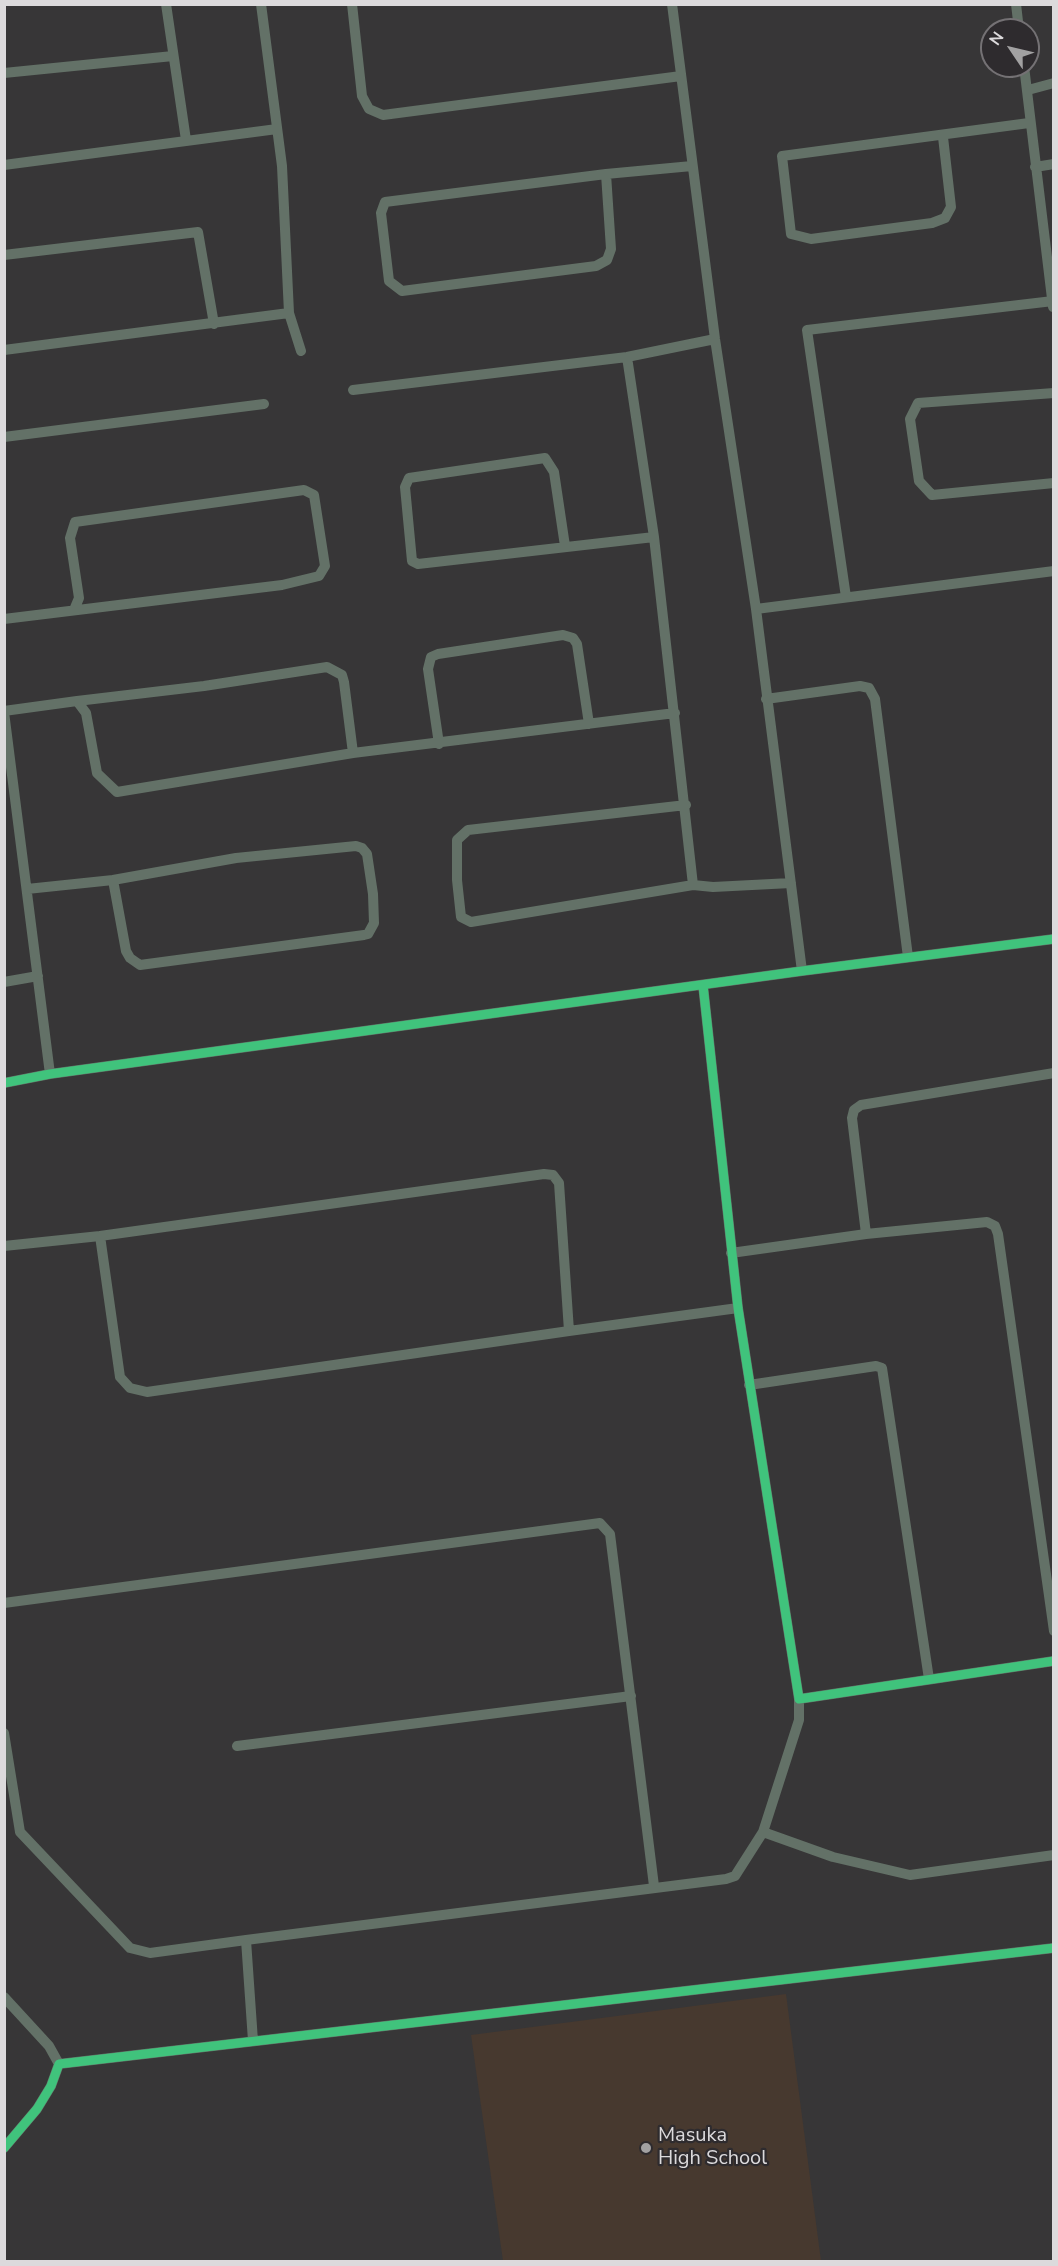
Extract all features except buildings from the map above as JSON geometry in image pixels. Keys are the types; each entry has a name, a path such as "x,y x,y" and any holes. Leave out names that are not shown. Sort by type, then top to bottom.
{"street":[{"path":"166,4 186,140"},
{"path":"261,4 282,166 289,313 300,351"},
{"path":"352,4 362,96 369,109 383,115 681,76"},
{"path":"672,4 715,339 756,609 802,971"},
{"path":"4,73 173,56"},
{"path":"846,597 807,330 1053,304 1029,123 1026,78"},
{"path":"1028,90 1053,83"},
{"path":"943,137 951,207 945,218 932,223 811,239 791,234 782,156 943,137 1029,123"},
{"path":"4,165 277,129"},
{"path":"1035,167 1053,165"},
{"path":"606,174 611,249 607,260 596,266 402,291 389,281 381,213 385,202 606,174 692,166"},
{"path":"4,255 198,232 214,324"},
{"path":"4,350 289,313"},
{"path":"353,390 627,357 715,339"},
{"path":"627,357 654,537 686,805 693,885"},
{"path":"1053,393 918,403 910,419 919,481 932,495 1053,483"},
{"path":"4,437 264,404"},
{"path":"565,546 554,472 545,458 409,478 405,487 412,561 418,564 654,537"},
{"path":"4,619 282,585 319,576 325,566 314,495 304,490 75,522 70,538 78,598 74,610"},
{"path":"756,609 1053,571"},
{"path":"439,744 428,669 431,657 438,654 563,635 573,638 577,644 589,724"},
{"path":"50,1074 4,711 204,686 327,667 342,675 354,753"},
{"path":"766,699 860,686 869,688 875,699 908,957"},
{"path":"77,701 86,713 97,773 117,792 354,753 675,713"},
{"path":"686,805 468,830 457,840 457,880 461,917 471,922 693,885 713,887 791,883"},
{"path":"27,889 113,880 236,858 356,846 362,848 367,854 373,894 374,922 368,934 364,935 140,965 130,958 126,951 113,880"},
{"path":"4,1083 50,1074 1053,939"},
{"path":"4,982 38,976"},
{"path":"4,1733 20,1832 130,1948 150,1953 654,1886 726,1880 735,1876 763,1832 799,1720 800,1699 738,1308 702,985"},
{"path":"866,1234 852,1118 854,1110 861,1105 1053,1073"},
{"path":"4,1246 100,1236 544,1174 553,1175 559,1183 568,1331"},
{"path":"731,1253 866,1234 987,1222 995,1226 998,1234 1053,1630"},
{"path":"100,1236 120,1377 130,1388 147,1392 738,1308"},
{"path":"749,1384 876,1366 882,1368 929,1679"},
{"path":"4,1603 600,1523 610,1534 654,1886"},
{"path":"800,1699 1053,1662"},
{"path":"237,1746 631,1696"},
{"path":"763,1832 833,1857 910,1875 1053,1855"},
{"path":"246,1940 253,2041"},
{"path":"59,2064 1053,1948"},
{"path":"4,1997 49,2046 59,2064 51,2086 37,2109 4,2148"}],"shaded area":[{"name":"Masuka High School","path":"786,1994 821,2261 503,2261 471,2035"}],"cycle path":[{"path":"4,1083 50,1074 802,971 1054,939"},
{"path":"703,985 738,1308 799,1699 1054,1661"},
{"path":"4,2148 37,2109 51,2086 59,2064 1054,1948"}],"place":[{"name":"Masuka High School","path":"646,2148"}]}
